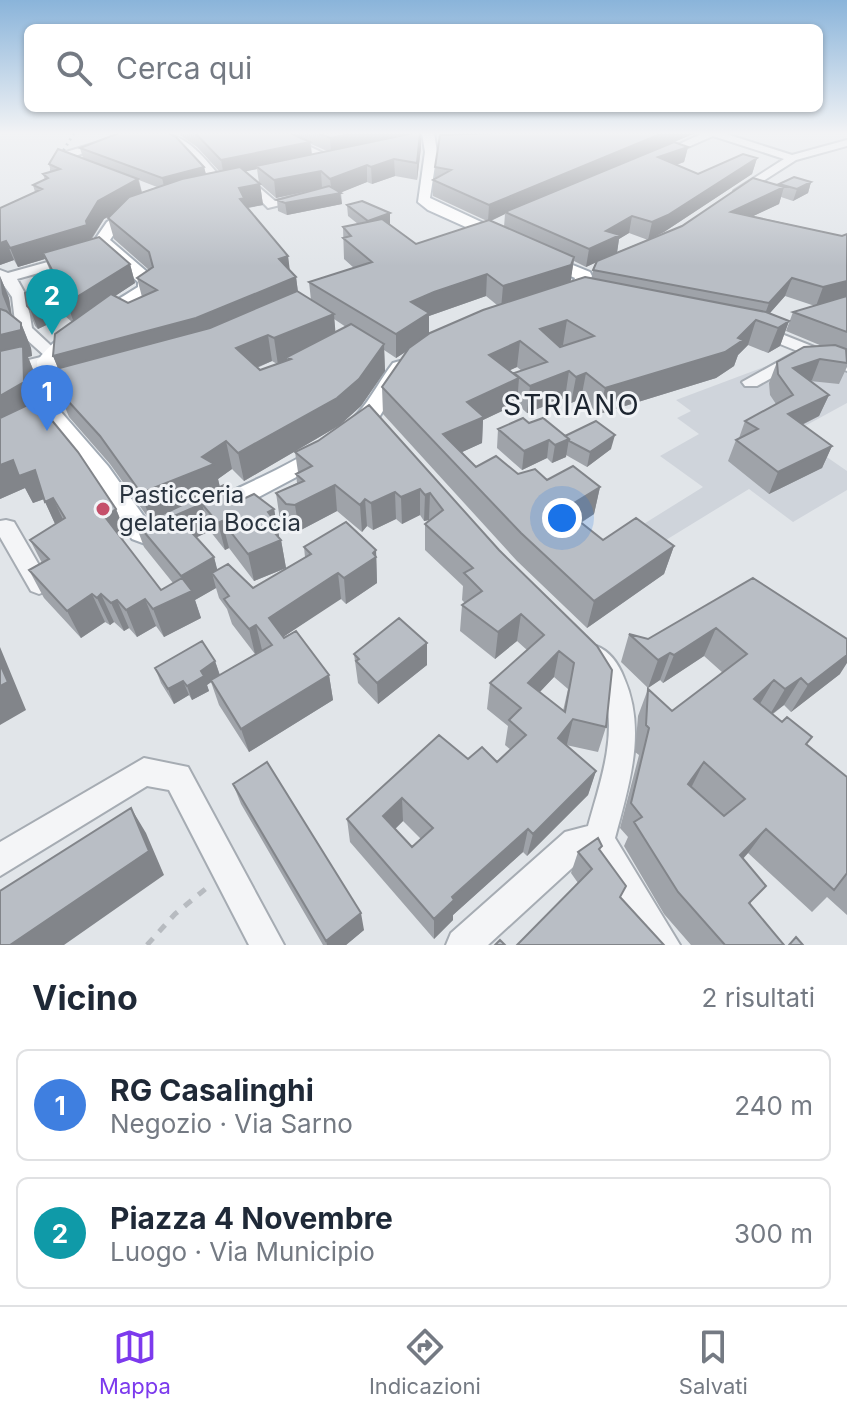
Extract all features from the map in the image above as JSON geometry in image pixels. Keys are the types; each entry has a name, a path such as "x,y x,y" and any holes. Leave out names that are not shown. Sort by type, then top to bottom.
{"main road":[{"path":"199,187 256,177"},
{"path":"426,177 423,199 433,207 580,284"},
{"path":"151,203 112,225 103,234 102,241 147,281 147,289 67,340 50,358 55,398 141,532 151,536 177,528 311,460 370,414 390,363 421,352"},
{"path":"543,303 580,284"},
{"path":"25,428 55,398"}],"street":[{"path":"215,177 220,183"},
{"path":"722,202 762,177"},
{"path":"246,179 272,205 323,195"},
{"path":"482,230 505,220"},
{"path":"4,276 107,247"},
{"path":"600,267 580,284 600,299"},
{"path":"4,276 19,290 18,328 50,358"},
{"path":"791,322 755,329 847,366"},
{"path":"751,382 807,351"},
{"path":"0,372 50,358"},
{"path":"370,414 391,437"},
{"path":"0,529 6,528 39,585"},
{"path":"574,635 608,669 623,702 617,771 599,840 646,924 663,945"},
{"path":"0,860 144,772 178,777 267,945"},
{"path":"463,945 576,843 599,840"}],"path":[{"path":"147,945 175,914 228,871"}],"shaded area":[{"path":"783,360 829,366 847,372 847,403 792,433 847,471 847,490 793,522 749,489 648,551 626,535 703,487 660,456 699,434 677,418 691,411 676,400"}],"building":[{"path":"252,177 260,184 239,188 244,198 240,199 288,256 279,259 296,277 196,318 53,356 55,334 111,294 128,303 157,290 137,278 153,267 149,252 108,218 129,197 182,179"},
{"path":"438,177 556,177 489,205 433,180"},
{"path":"589,177 727,177 652,222 632,216 606,231 620,235 589,249 505,212"},
{"path":"794,177 811,182 797,189 779,184"},
{"path":"48,178 138,179 98,201 86,221 87,225 10,248 6,241 0,243 0,208 42,189 33,185"},
{"path":"753,178 784,187 731,212 842,236 847,234 847,281 823,287 792,278 769,303 593,270 597,261 682,226"},
{"path":"329,186 341,193 285,203 277,200"},
{"path":"362,201 390,213 368,221 347,205"},
{"path":"382,219 416,244 489,220 574,257 571,265 503,286 487,274 434,292 411,302 429,313 396,334 309,282 372,262 343,238 351,236 343,227"},
{"path":"99,237 130,264 67,303 58,296 30,309 27,306 25,293 59,283 43,253"},
{"path":"585,277 766,312 789,321 778,328 756,320 738,338 743,340 725,352 605,388 586,373 576,377 569,371 530,386 514,373 547,362 520,341 489,355 519,378 467,402 484,417 443,434 476,467 496,456 518,474 535,469 547,480 573,466 600,487 564,509 603,540 636,518 674,546 594,601 521,533 382,387 409,348 430,333 483,310","holes":["567,320 594,336 560,347 540,329"]},
{"path":"297,291 334,314 274,338 268,335 236,348 260,370 291,359 287,357 351,324 384,344 359,379 337,398 238,453 226,441 202,457 214,464 141,493 100,436 58,390 52,370 210,328"},
{"path":"847,296 847,332 793,312"},
{"path":"0,309 21,323 21,330 0,335"},
{"path":"835,345 846,349 847,363 820,359 793,368 829,395 788,414 832,446 778,472 736,440 758,429 745,421 793,395 778,374 777,362 804,347"},
{"path":"23,346 24,382 0,396 0,351"},
{"path":"36,401 78,452 116,509 105,517 161,590 182,578 192,591 153,609 145,599 126,610 117,600 111,603 101,594 97,598 92,594 67,611 29,570 49,559 30,540 65,518 53,498 45,502 35,470 19,476 13,460 0,465 0,418"},
{"path":"369,405 499,550 597,646 612,670 606,727 573,719 558,738 596,771 533,834 528,829 452,897 454,900 434,919 347,819 439,735 468,759 482,747 497,762 526,735 509,720 521,708 490,683 544,635 521,614 498,632 462,605 482,591 464,573 473,568 425,524 443,510 430,493 425,495 420,489 401,497 395,492 371,503 365,499 360,505 335,485 295,505 286,504 276,493 304,481 296,474 312,466 295,452 318,441","holes":["559,651 574,663 565,712 528,683","402,798 433,828 412,847 383,816"]},
{"path":"523,418 529,423 543,418 569,439 555,445 549,440 524,451 498,429"},
{"path":"596,421 615,435 590,452 565,436"},
{"path":"224,485 239,501 254,494 274,509 268,512 274,520 266,523 281,540 248,554 222,521 218,523 202,504 176,515 214,557 181,576 134,520 155,518"},
{"path":"346,522 376,550 373,553 376,557 344,578 338,573 269,618 284,638 296,631 329,675 241,729 211,680 272,645 256,625 249,629 230,607 224,599 229,596 212,573 228,564 253,588 311,554 304,547"},
{"path":"753,578 847,639 847,655 808,685 801,678 785,689 774,680 754,699 782,722 787,717 812,737 806,744 847,777 847,873 834,890 766,829 740,855 766,886 749,903 784,945 725,945 678,892 634,822 642,817 631,803 649,728 646,725 648,689 672,711 747,654 716,628 674,655 670,653 658,660 629,634 648,639","holes":["704,762 745,799 724,816 688,784"]},
{"path":"399,618 427,643 377,683 356,661 359,659 354,654"},
{"path":"202,641 215,661 201,671 204,676 187,686 183,681 168,689 155,668"},
{"path":"0,664 8,682 0,686"},
{"path":"267,762 361,913 326,941 233,784"},
{"path":"131,808 149,851 10,945 0,945 0,891"},
{"path":"598,838 602,846 599,849 626,886 620,897 664,945 517,945 592,869 578,852"},
{"path":"796,937 803,945 789,945"}],"place":[{"name":"Piazza 4 Novembre","path":"52,335"},
{"name":"RG Casalinghi","path":"47,431"},
{"name":"Pasticceria gelateria Boccia","path":"103,509"}],"district":[{"name":"STRIANO","path":"572,405"}]}
